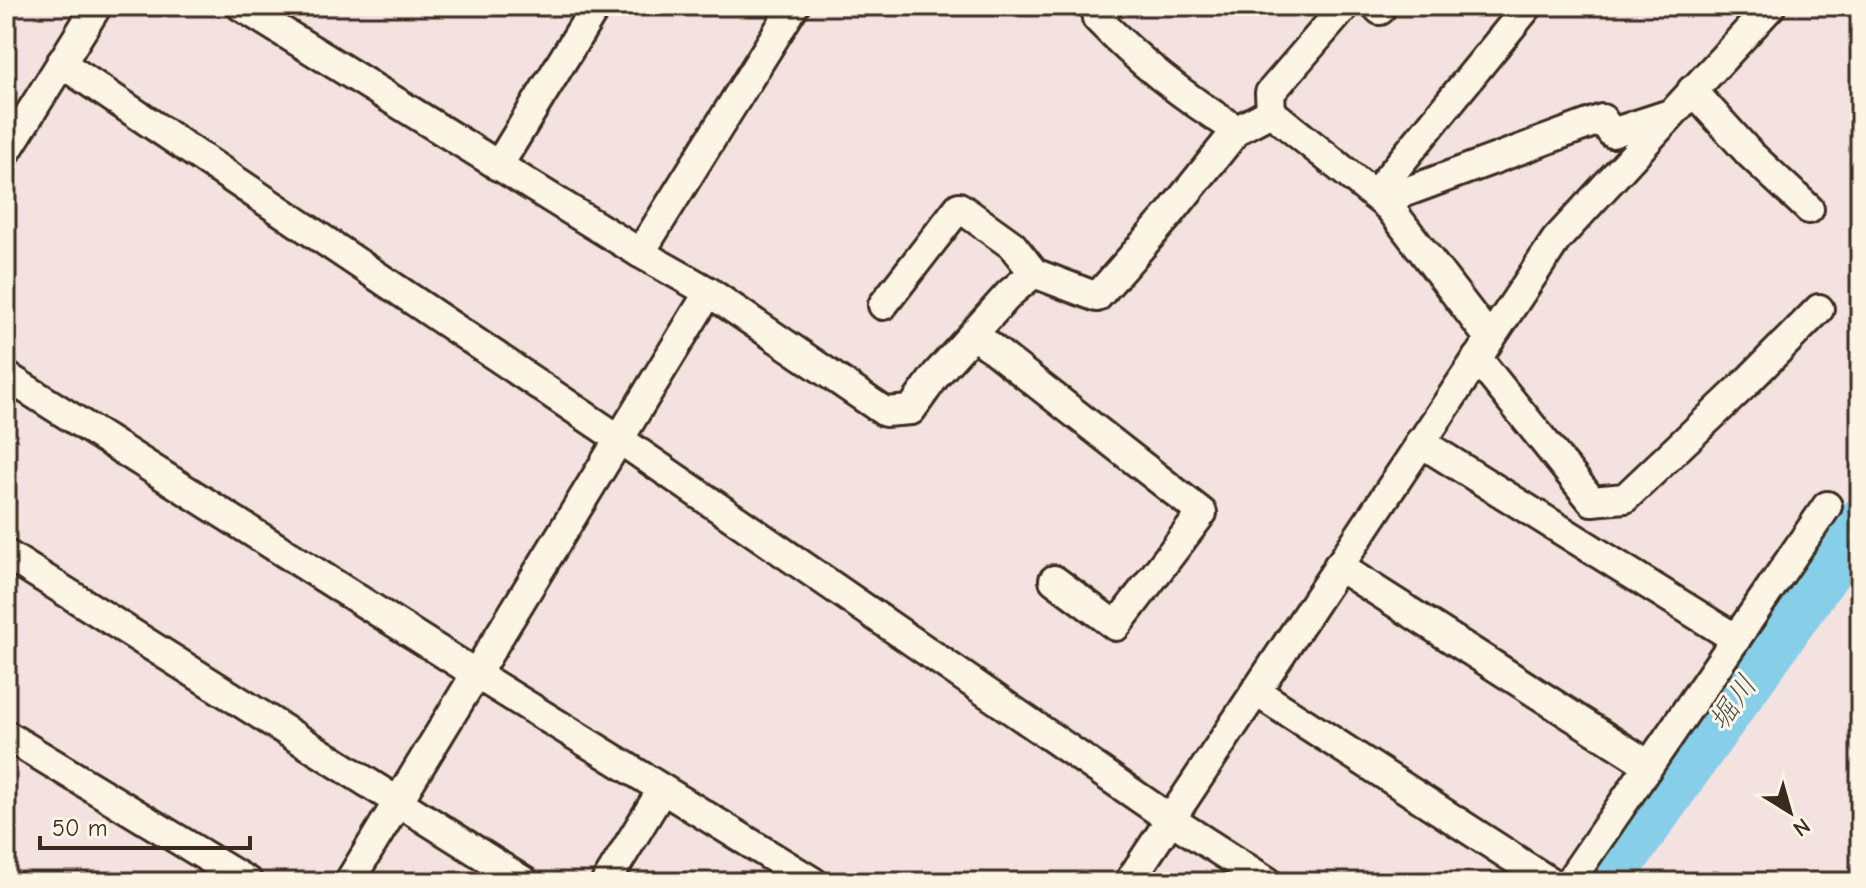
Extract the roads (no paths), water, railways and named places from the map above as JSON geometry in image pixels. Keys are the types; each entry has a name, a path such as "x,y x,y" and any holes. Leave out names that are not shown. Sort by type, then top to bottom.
{"street":[{"path":"6,152 97,6"},
{"path":"241,6 640,253 709,292 885,412 911,410 936,375 1010,293 1034,273"},
{"path":"498,166 596,6"},
{"path":"640,253 794,6"},
{"path":"1108,6 1097,18 1134,56 1195,104 1237,130"},
{"path":"1345,6 1270,93 1271,112 1382,201 1592,501 1625,498 1819,309"},
{"path":"1382,201 1528,6"},
{"path":"1129,882 1556,240 1771,6"},
{"path":"61,63 619,439 1170,819 1268,882"},
{"path":"1692,90 1750,154 1809,209"},
{"path":"883,305 959,207 1012,245 1034,273 1097,297 1237,130 1271,112"},
{"path":"1382,201 1602,119 1612,133 1670,114"},
{"path":"349,882 709,292"},
{"path":"975,335 1202,513 1116,626 1054,580"},
{"path":"6,376 476,674 813,882"},
{"path":"1420,442 1736,639"},
{"path":"1569,882 1827,506"},
{"path":"6,554 525,882"},
{"path":"1338,566 1649,765"},
{"path":"1255,691 1550,882"},
{"path":"6,735 248,882"},
{"path":"606,882 662,790"}],"waterway":[{"name":"堀川","path":"1606,882 1860,523"}]}
